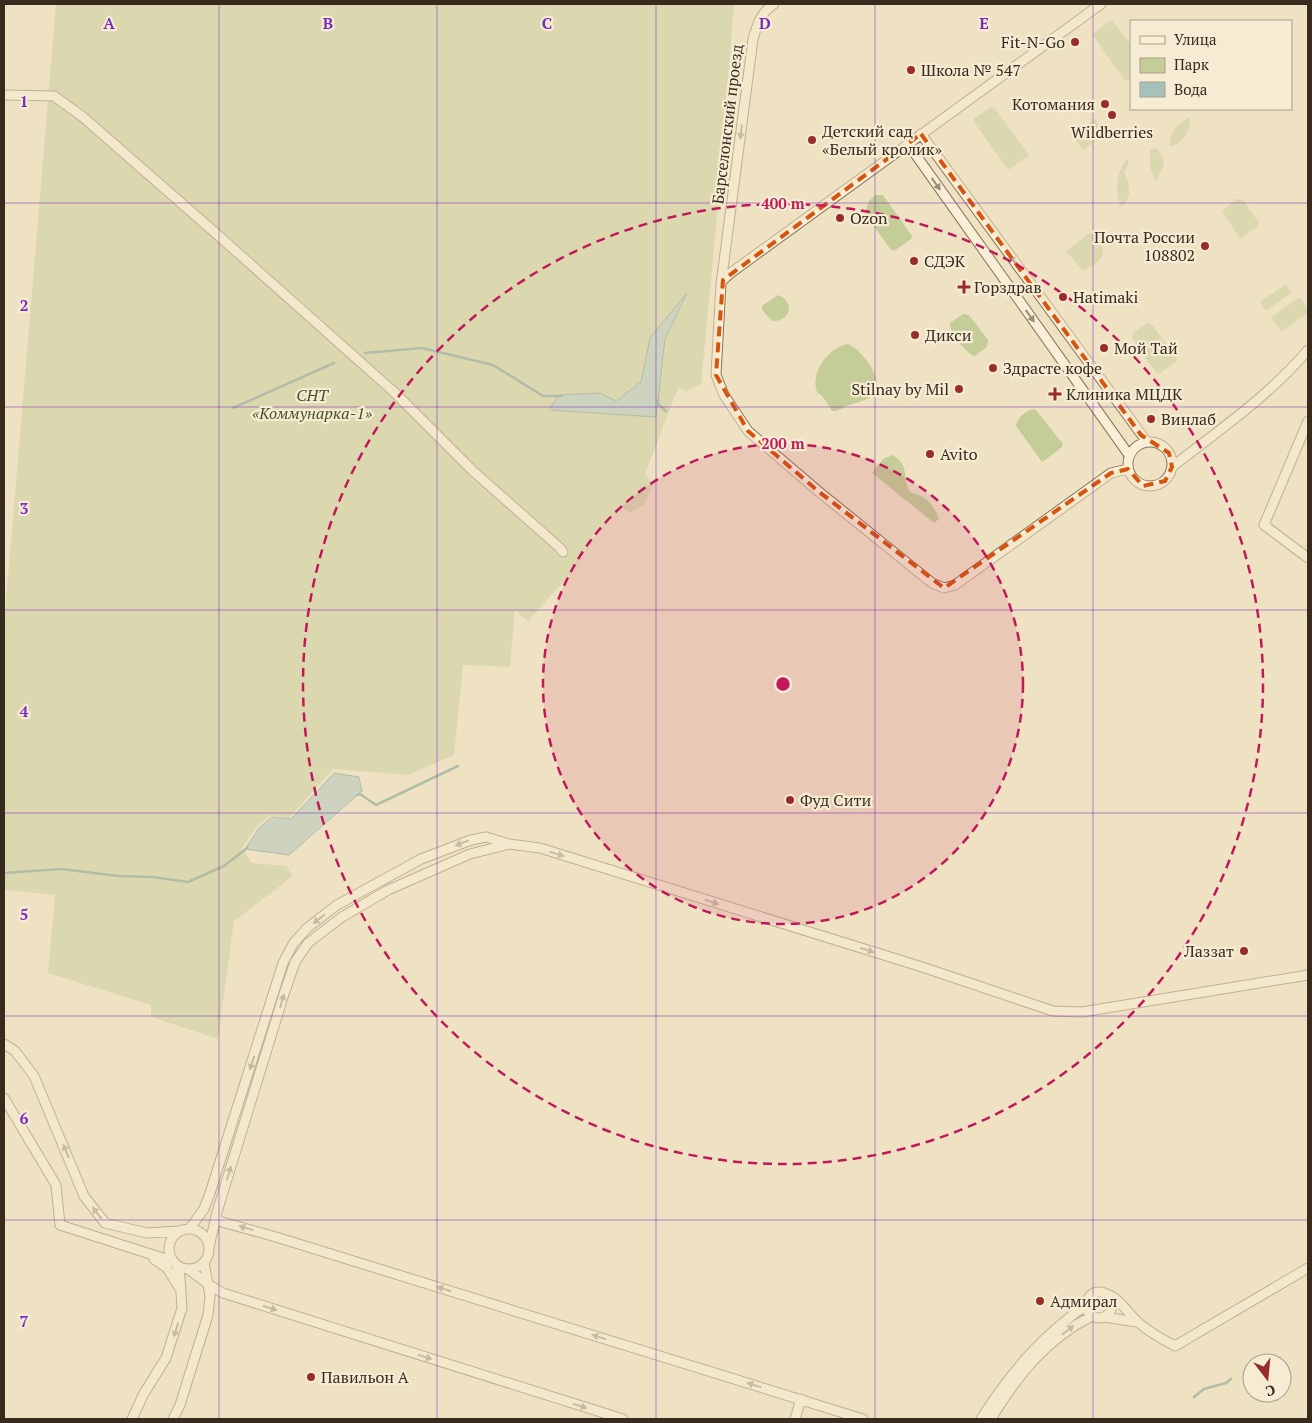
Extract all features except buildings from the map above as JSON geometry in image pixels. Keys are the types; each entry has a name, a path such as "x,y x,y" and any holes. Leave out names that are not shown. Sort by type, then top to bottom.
{"street":[{"name":"Барселонский проезд","path":"774,4 762,16 756,27 753,39 723,280 716,376 724,395 746,428 818,491 937,586 944,588 955,585 1111,473 1128,469"},
{"path":"723,280 739,266 1101,4"},
{"path":"4,94 54,96 83,117 219,235 386,386 472,471 563,552"},
{"path":"921,134 1146,442"},
{"path":"908,144 1129,455"},
{"path":"726,255 731,265 739,266"},
{"path":"1172,467 1260,399 1285,376 1308,350"},
{"path":"1308,421 1264,525 1308,558"},
{"path":"1146,442 1159,444 1169,454 1172,467 1170,474 1165,481 1158,485 1143,486 1136,482 1128,469 1129,455 1133,449 1146,442"},
{"path":"190,1228 204,1209 210,1193 283,963 293,944 307,928 337,905 421,859 471,840 486,837 509,844 540,848 919,966 1053,1011 1082,1012 1308,975"},
{"path":"188,1269 194,1268 207,1258 215,1220 284,994 295,962 308,943 342,917 388,890 470,854 509,844"},
{"path":"4,1044 15,1050 34,1076 84,1196 105,1223 147,1233 178,1231 190,1228 201,1232 205,1236 209,1247"},
{"path":"4,1098 56,1185 60,1225 174,1263 188,1269 208,1285 223,1293 623,1419"},
{"path":"4,1109 13,1114"},
{"path":"215,1220 864,1419"},
{"path":"132,1419 143,1395 166,1358 182,1308 180,1278 168,1250 170,1239 178,1231"},
{"path":"141,1252 167,1268 178,1287 182,1308"},
{"path":"173,1419 180,1405 208,1315 210,1296 204,1262"},
{"path":"1137,1322 1092,1316 1088,1312 1087,1300 1092,1294 1099,1292 1113,1296 1120,1301 1137,1322 1156,1336 1175,1346 1308,1268"},
{"path":"1104,1293 1110,1298 1112,1305 1110,1312 1104,1317"},
{"path":"982,1419 1001,1388 1034,1348 1067,1318 1086,1305"},
{"path":"991,1419 1007,1392 1039,1353 1072,1326 1092,1316"},
{"path":"795,1419 801,1400"}],"highlighted area":[{"path":"921,134 1141,435 1169,453 1172,467 1165,481 1143,486 1128,469 1111,473 944,588 818,491 748,431 716,375 723,280"}],"green space":[{"name":"СНТ «Коммунарка-1»","path":"56,4 734,4 718,207 701,384 687,391 678,388 645,474 653,484 644,504 630,513 621,506 589,540 573,571 528,621 515,610 510,667 463,665 454,755 408,775 333,769 289,818 271,815 257,826 242,848 252,863 286,866 293,876 234,921 218,1039 151,1017 151,1005 48,973 55,895 4,890 4,625"},
{"path":"1112,20 1130,44 1130,80 1124,80 1092,34"},
{"path":"991,107 995,108 1029,155 1008,170 974,122 974,119"},
{"path":"1190,117 1186,136 1170,147 1171,137 1175,129 1181,122"},
{"path":"1095,119 1105,134 1083,150 1072,135"},
{"path":"1157,148 1164,162 1155,181 1150,167 1150,150"},
{"path":"1127,159 1129,163 1124,172 1128,181 1129,195 1121,207 1117,194 1117,182 1120,170"},
{"path":"876,195 883,195 912,236 911,239 894,251 891,250 865,214 869,201"},
{"path":"1236,199 1243,200 1259,223 1259,226 1241,238 1222,211"},
{"path":"1091,232 1101,244 1103,250 1101,258 1083,271 1066,251"},
{"path":"1286,284 1291,293 1266,311 1260,302"},
{"path":"778,295 784,298 789,307 787,315 772,321 762,310 762,306"},
{"path":"1300,297 1308,309 1308,313 1281,332 1271,317"},
{"path":"963,314 969,315 988,340 987,347 975,356 963,347 950,327 950,323"},
{"path":"1147,323 1153,326 1177,359 1176,362 1159,374 1156,373 1132,338 1133,333"},
{"path":"848,344 854,347 866,359 871,367 877,382 876,390 867,399 837,411 832,411 817,391 815,381 820,367 829,354 835,349"},
{"path":"1035,409 1063,444 1061,448 1042,462 1016,426 1023,414"},
{"path":"892,455 901,462 910,492 926,499 935,509 939,519 934,523 872,473 883,459"}],"water":[{"path":"687,293 665,339 656,417 549,410 559,395 600,393 616,401 641,382 650,338"},
{"path":"334,773 359,777 362,791 289,855 245,849 259,828 272,817 291,819"}],"waterway":[{"path":"365,353 422,348 493,365 543,396 562,396"},
{"path":"233,408 334,363"},
{"path":"658,400 658,404 666,411"},
{"path":"357,795 360,794 376,805 458,766"},
{"path":"4,873 61,869 188,882 224,866 247,848"},
{"path":"1194,1397 1204,1389 1226,1383 1231,1379"}],"place":[{"name":"Fit-N-Go","path":"1075,42"},
{"name":"Школа № 547","path":"911,70"},
{"name":"Котомания","path":"1105,104"},
{"name":"Wildberries","path":"1112,115"},
{"name":"Детский сад «Белый кролик»","path":"812,140"},
{"name":"Ozon","path":"840,218"},
{"name":"Почта России 108802","path":"1205,246"},
{"name":"СДЭК","path":"914,261"},
{"name":"Горздрав","path":"964,287"},
{"name":"Hatimaki","path":"1063,297"},
{"name":"Дикси","path":"915,335"},
{"name":"Мой Тай","path":"1104,348"},
{"name":"Здрасте кофе","path":"993,368"},
{"name":"Stilnay by Mil","path":"959,389"},
{"name":"Клиника МЦДК","path":"1055,394"},
{"name":"Винлаб","path":"1151,419"},
{"name":"Avito","path":"930,454"},
{"name":"Фуд Сити","path":"790,800"},
{"name":"Лаззат","path":"1244,951"},
{"name":"Адмирал","path":"1040,1301"},
{"name":"Павильон А","path":"311,1377"}]}
